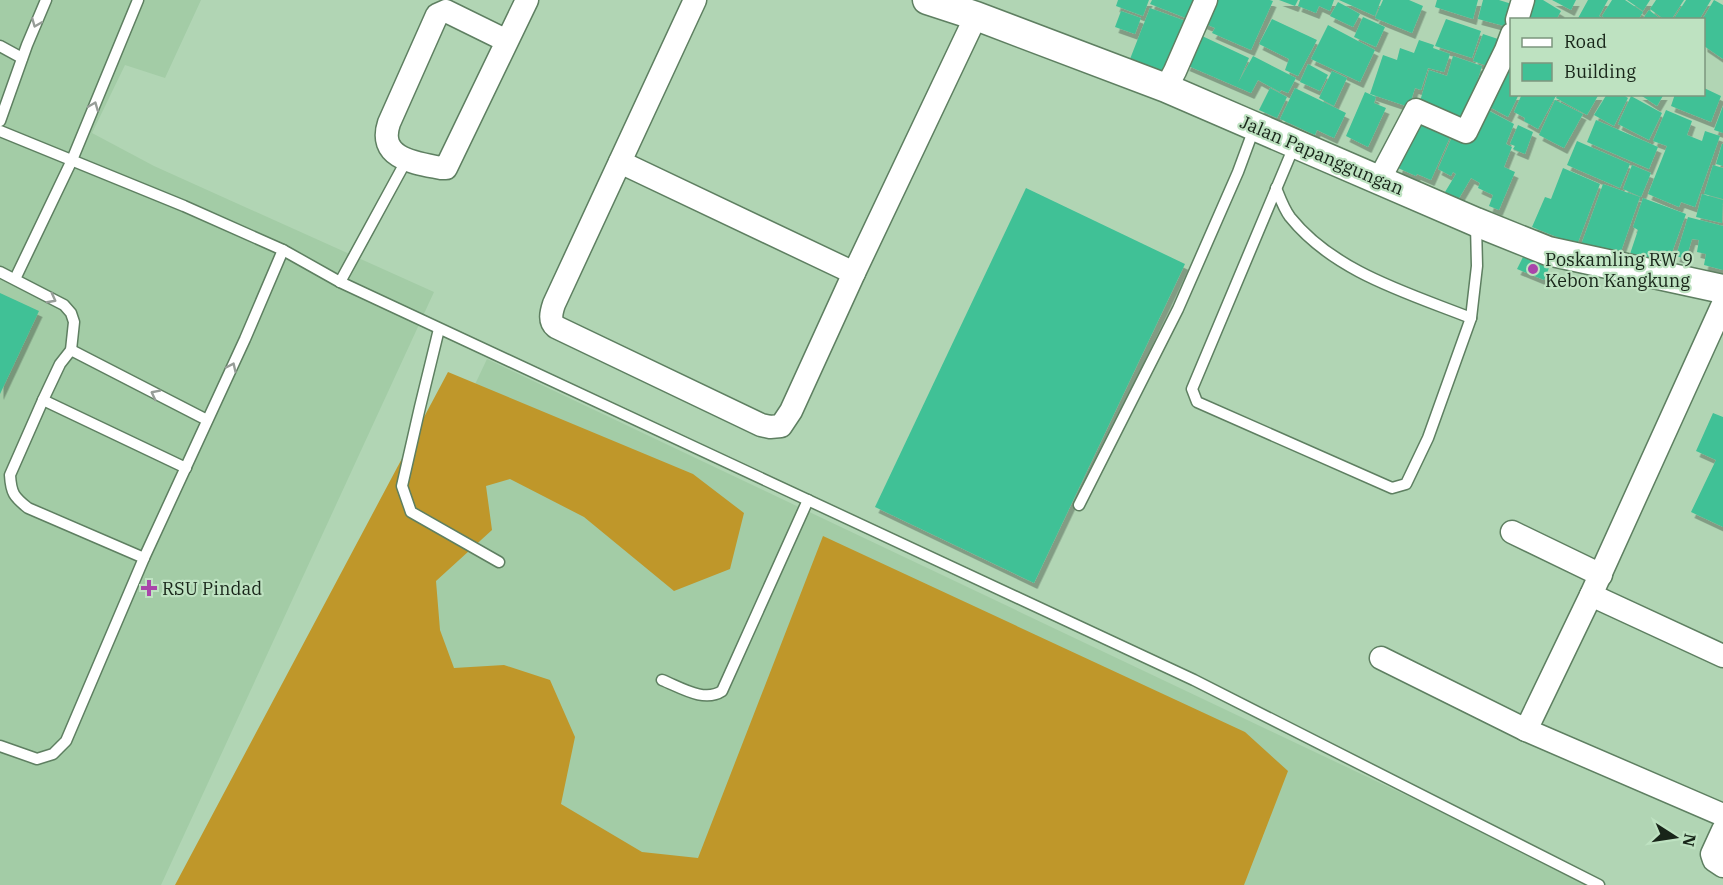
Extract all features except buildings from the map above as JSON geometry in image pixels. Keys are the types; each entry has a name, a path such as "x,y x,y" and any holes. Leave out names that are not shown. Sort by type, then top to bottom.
{"street":[{"path":"507,41 446,11 438,15 387,127 388,144 396,154 406,160 446,168 527,0"},
{"path":"695,0 554,304 551,314 552,324 761,425 770,427 781,426 791,411 973,10"},
{"name":"Jalan Papanggungan","path":"927,0 973,10 1167,88 1476,222 1548,250 1723,289"},
{"path":"1167,88 1206,0"},
{"path":"1517,18 1523,0"},
{"path":"1379,180 1416,110 1466,132 1510,39"},
{"path":"620,162 854,273"},
{"path":"1526,730 1596,585 1723,304"},
{"path":"1512,532 1596,585 1723,656"},
{"path":"1381,658 1526,730 1723,816"},
{"path":"1723,830 1712,854 1714,860 1723,866"}],"lane":[{"path":"0,121 22,58 46,0"},
{"path":"15,279 72,160 138,0"},
{"path":"0,46 22,58"},
{"path":"1079,505 1178,309 1256,126"},
{"path":"0,131 184,206 283,250 340,282 1194,680 1599,885"},
{"path":"1295,143 1192,389 1197,402 1392,488 1406,484 1428,438 1471,318 1477,266 1476,222"},
{"path":"340,282 406,160"},
{"path":"1276,188 1288,215 1308,237 1335,258 1375,280 1471,318"},
{"path":"0,746 37,759 53,754 66,741 144,558 245,339 283,250"},
{"path":"0,272 64,306 71,313 74,322 71,350 60,364 43,399 10,475 10,488 16,498 28,508 144,558"},
{"path":"440,329 402,486 411,513 499,562"},
{"path":"71,350 207,420"},
{"path":"43,399 186,468"},
{"path":"662,680 704,696 715,696 722,691 808,500"}],"shaded area":[{"name":"RSU Pindad","path":"0,0 201,0 165,78 125,65 92,133 154,166 434,292 161,885 0,885"},
{"path":"487,359 1595,885 238,885"},
{"path":"448,372 693,474 744,513 730,569 674,591 584,517 510,479 486,486 492,530 436,581 440,630 454,668 504,665 550,680 575,737 561,804 642,852 698,858 823,536 1245,732 1288,771 1244,885 175,885"}],"place":[{"name":"Poskamling RW 9 Kebon Kangkung","path":"1533,269"},
{"name":"RSU Pindad","path":"149,588"}]}
